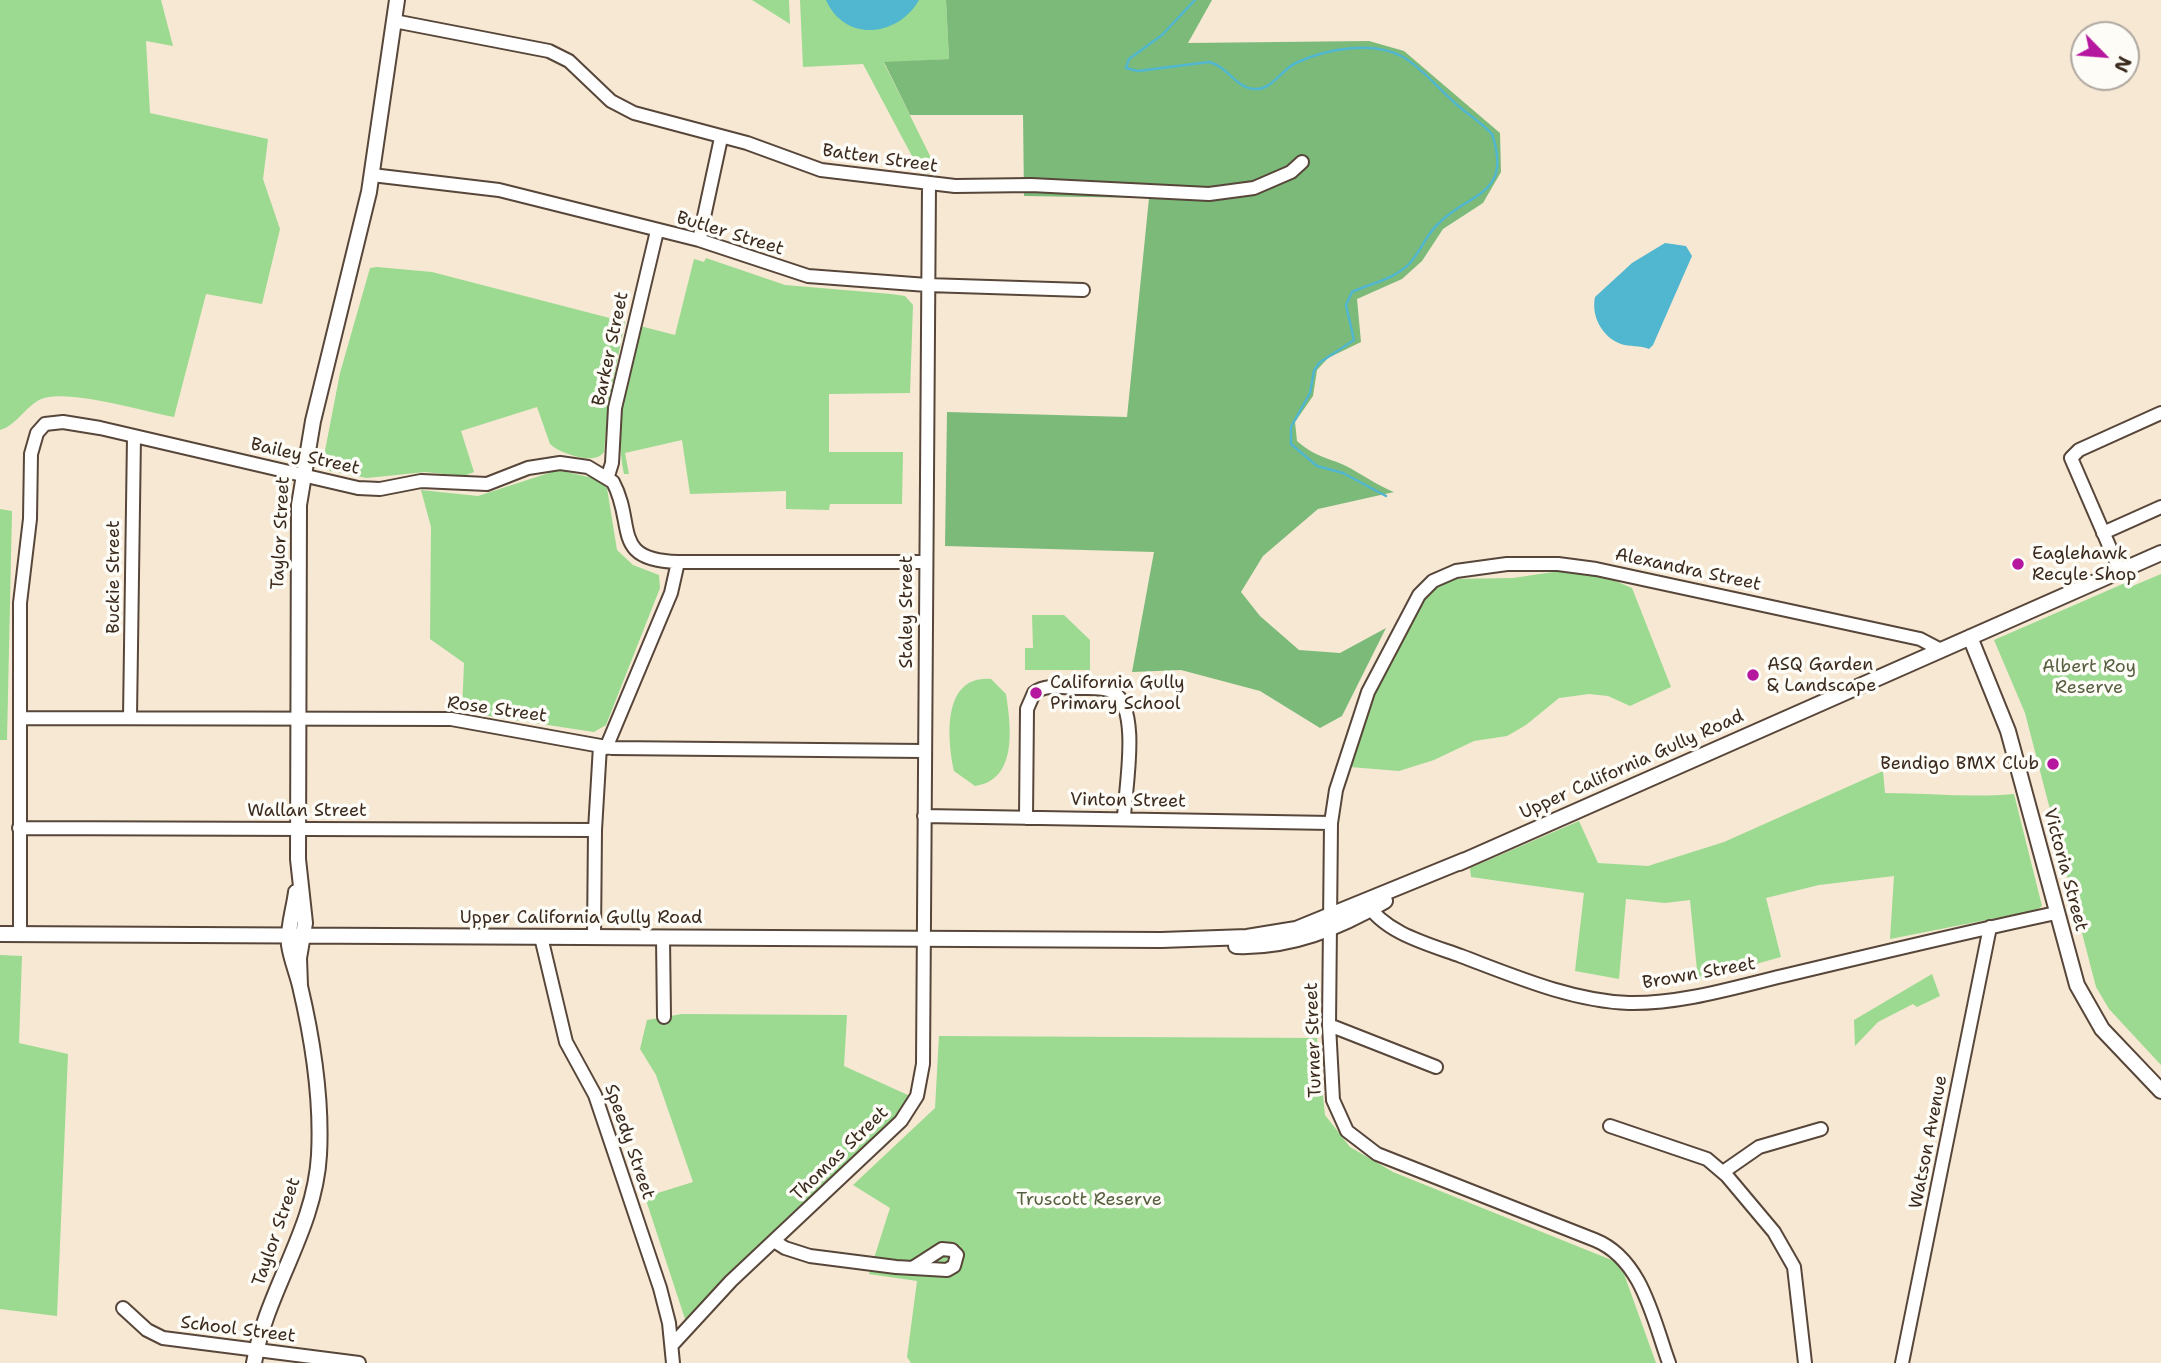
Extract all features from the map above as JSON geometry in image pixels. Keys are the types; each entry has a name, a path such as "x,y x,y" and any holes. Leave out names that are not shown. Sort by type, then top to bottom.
{"street":[{"name":"Taylor Street","path":"255,1357 308,1214 317,1176 319,1104 300,986 296,935 305,923 298,859 298,522 303,475 317,400 372,175 397,0"},
{"name":"Batten Street","path":"394,21 550,51 569,61 601,92 622,107 720,138 756,146 821,170 929,184 1031,185 1224,193 1237,192 1275,179 1302,162"},
{"path":"699,240 720,138"},
{"name":"Butler Street","path":"372,175 499,190 699,240 808,276 926,285 1083,290"},
{"name":"Staley Street","path":"924,939 924,562 929,184"},
{"name":"Barker Street","path":"608,476 618,392 657,231"},
{"path":"2120,571 2071,458 2079,450 2161,413"},
{"name":"Bailey Street","path":"21,718 21,587 30,519 31,454 40,428 62,422 368,489 421,481 487,484 528,468 560,463 588,467 608,476"},
{"name":"Buckie Street","path":"130,717 134,436"},
{"path":"608,476 617,488 626,536 635,550 653,560 924,562"},
{"path":"2103,533 2161,507"},
{"name":"Upper California Gully Road","path":"0,934 1161,940 1255,946 1288,942 1465,860 2161,553"},
{"path":"594,937 594,830 603,747 671,593 678,562"},
{"name":"Alexandra Street","path":"1427,586 1448,573 1479,567 1539,564 1578,566 1734,597 1920,639 1941,650"},
{"name":"Turner Street","path":"1427,586 1413,605 1364,702 1336,790 1331,823 1329,924 1329,1025 1333,1100 1347,1131 1377,1154 1609,1246 1628,1263 1638,1280 1669,1363"},
{"name":"Victoria Street","path":"1970,636 2008,731 2070,966 2089,1009 2114,1042 2161,1091"},
{"path":"1026,818 1027,709 1034,693 1046,687 1107,689 1122,700 1129,717 1124,818"},
{"path":"20,934 21,718"},
{"name":"Rose Street","path":"21,718 460,720 603,747 923,751"},
{"name":"Vinton Street","path":"924,816 1331,823"},
{"name":"Wallan Street","path":"19,828 594,830"},
{"name":"Brown Street","path":"1368,906 1402,933 1499,970 1549,987 1628,1003 1653,1002 1718,991 2056,913"},
{"name":"Watson Avenue","path":"1902,1363 1990,927"},
{"name":"Speedy Street","path":"541,937 566,1042 589,1083 606,1126 660,1288 673,1363"},
{"path":"663,937 664,1017"},
{"name":"Thomas Street","path":"672,1345 712,1301 901,1121 913,1104 923,1063 924,939"},
{"path":"1329,1025 1436,1067"},
{"path":"1610,1126 1695,1153 1723,1172 1779,1239 1792,1261 1805,1363"},
{"path":"1723,1172 1759,1147 1821,1129"},
{"path":"774,1241 785,1248 810,1256 914,1267"},
{"name":"School Street","path":"123,1308 158,1336 255,1357 359,1363"}],"green space":[{"path":"0,0 161,0 173,46 146,41 150,113 268,139 263,179 280,229 262,304 206,294 174,417 89,399 56,396 32,404 12,424 0,430"},
{"path":"752,0 789,0 790,24"},
{"path":"800,0 946,0 949,59 884,63 939,174 921,173 863,64 803,67"},
{"path":"946,0 1212,0 1188,43 1369,41 1404,51 1500,133 1501,172 1483,203 1443,229 1422,261 1402,279 1357,299 1361,342 1328,358 1317,370 1313,396 1295,422 1297,441 1305,447 1394,492 1318,509 1263,556 1241,592 1260,616 1299,650 1340,653 1386,628 1342,716 1320,728 1260,691 1181,670 1132,672 1154,552 945,546 947,412 1127,417 1149,198 1024,196 1023,115 910,115 884,62 949,59"},
{"path":"706,258 785,285 905,296 913,305 910,393 829,394 829,452 903,452 902,504 830,504 829,510 786,509 786,491 690,494 682,440 625,453 629,474 624,474 621,418 640,326 675,335 694,259 704,262"},
{"path":"370,268 432,272 625,322 608,407 604,452 600,456 588,458 573,456 555,448 550,444 537,407 461,431 474,472 464,476 425,472 367,478 330,471 323,461 340,373"},
{"path":"558,470 597,479 607,488 617,550 633,565 659,575 660,588 606,725 594,732 462,712 464,663 430,639 431,527 421,490 478,496"},
{"path":"0,509 12,511 7,740 0,740"},
{"path":"1567,570 1601,575 1632,588 1671,687 1630,706 1608,696 1589,694 1559,698 1526,725 1507,736 1474,741 1434,760 1399,771 1350,767 1372,697 1429,592 1449,579 1513,578"},
{"name":"Albert Roy Reserve","path":"2161,574 2161,1065 2109,1009 2096,987 2025,713 1994,640 2125,583 2128,588"},
{"path":"1032,615 1064,615 1090,640 1090,670 1025,670 1025,648 1033,648"},
{"path":"991,679 1006,694 1010,736 1008,750 999,774 989,782 975,786 954,771 950,742 952,711 956,698 964,687 975,680"},
{"path":"1883,771 1885,793 2014,794 2042,906 2037,910 1890,939 1894,876 1819,885 1766,898 1781,957 1698,980 1690,900 1665,903 1626,899 1619,979 1575,971 1584,893 1471,877 1470,868 1579,821 1598,863 1648,866 1724,842"},
{"path":"0,955 22,956 19,1043 68,1054 57,1316 0,1309"},
{"path":"1932,974 1940,996 1917,1007 1913,1004 1878,1022 1855,1046 1854,1020"},
{"path":"682,1014 847,1015 844,1066 910,1096 895,1117 685,1319 645,1197 693,1182 656,1075 640,1049 647,1020"},
{"name":"Truscott Reserve","path":"939,1036 1317,1038 1325,1115 1350,1147 1393,1172 1614,1261 1624,1274 1656,1363 911,1363 907,1357 917,1281 869,1274 890,1208 853,1185 935,1108"}],"water":[{"path":"826,0 919,0 898,22 872,30 858,29 846,23 835,14"},
{"path":"1665,243 1686,246 1692,256 1653,345 1649,349 1614,341 1599,325 1595,297 1632,263"}],"waterway":[{"path":"1195,0 1162,35 1129,59 1126,68 1138,71 1209,62 1242,85 1260,89 1272,83 1292,65 1310,57 1350,48 1378,49 1391,52 1410,62 1492,134 1497,154 1497,170 1492,181 1438,224 1404,268 1390,277 1352,292 1346,305 1354,340 1319,363 1314,371 1310,393 1291,427 1291,444 1317,466 1343,473 1386,496"}],"place":[{"name":"Eaglehawk Recyle Shop","path":"2018,564"},
{"name":"ASQ Garden & Landscape","path":"1753,675"},
{"name":"California Gully Primary School","path":"1036,693"},
{"name":"Bendigo BMX Club","path":"2053,764"}]}
